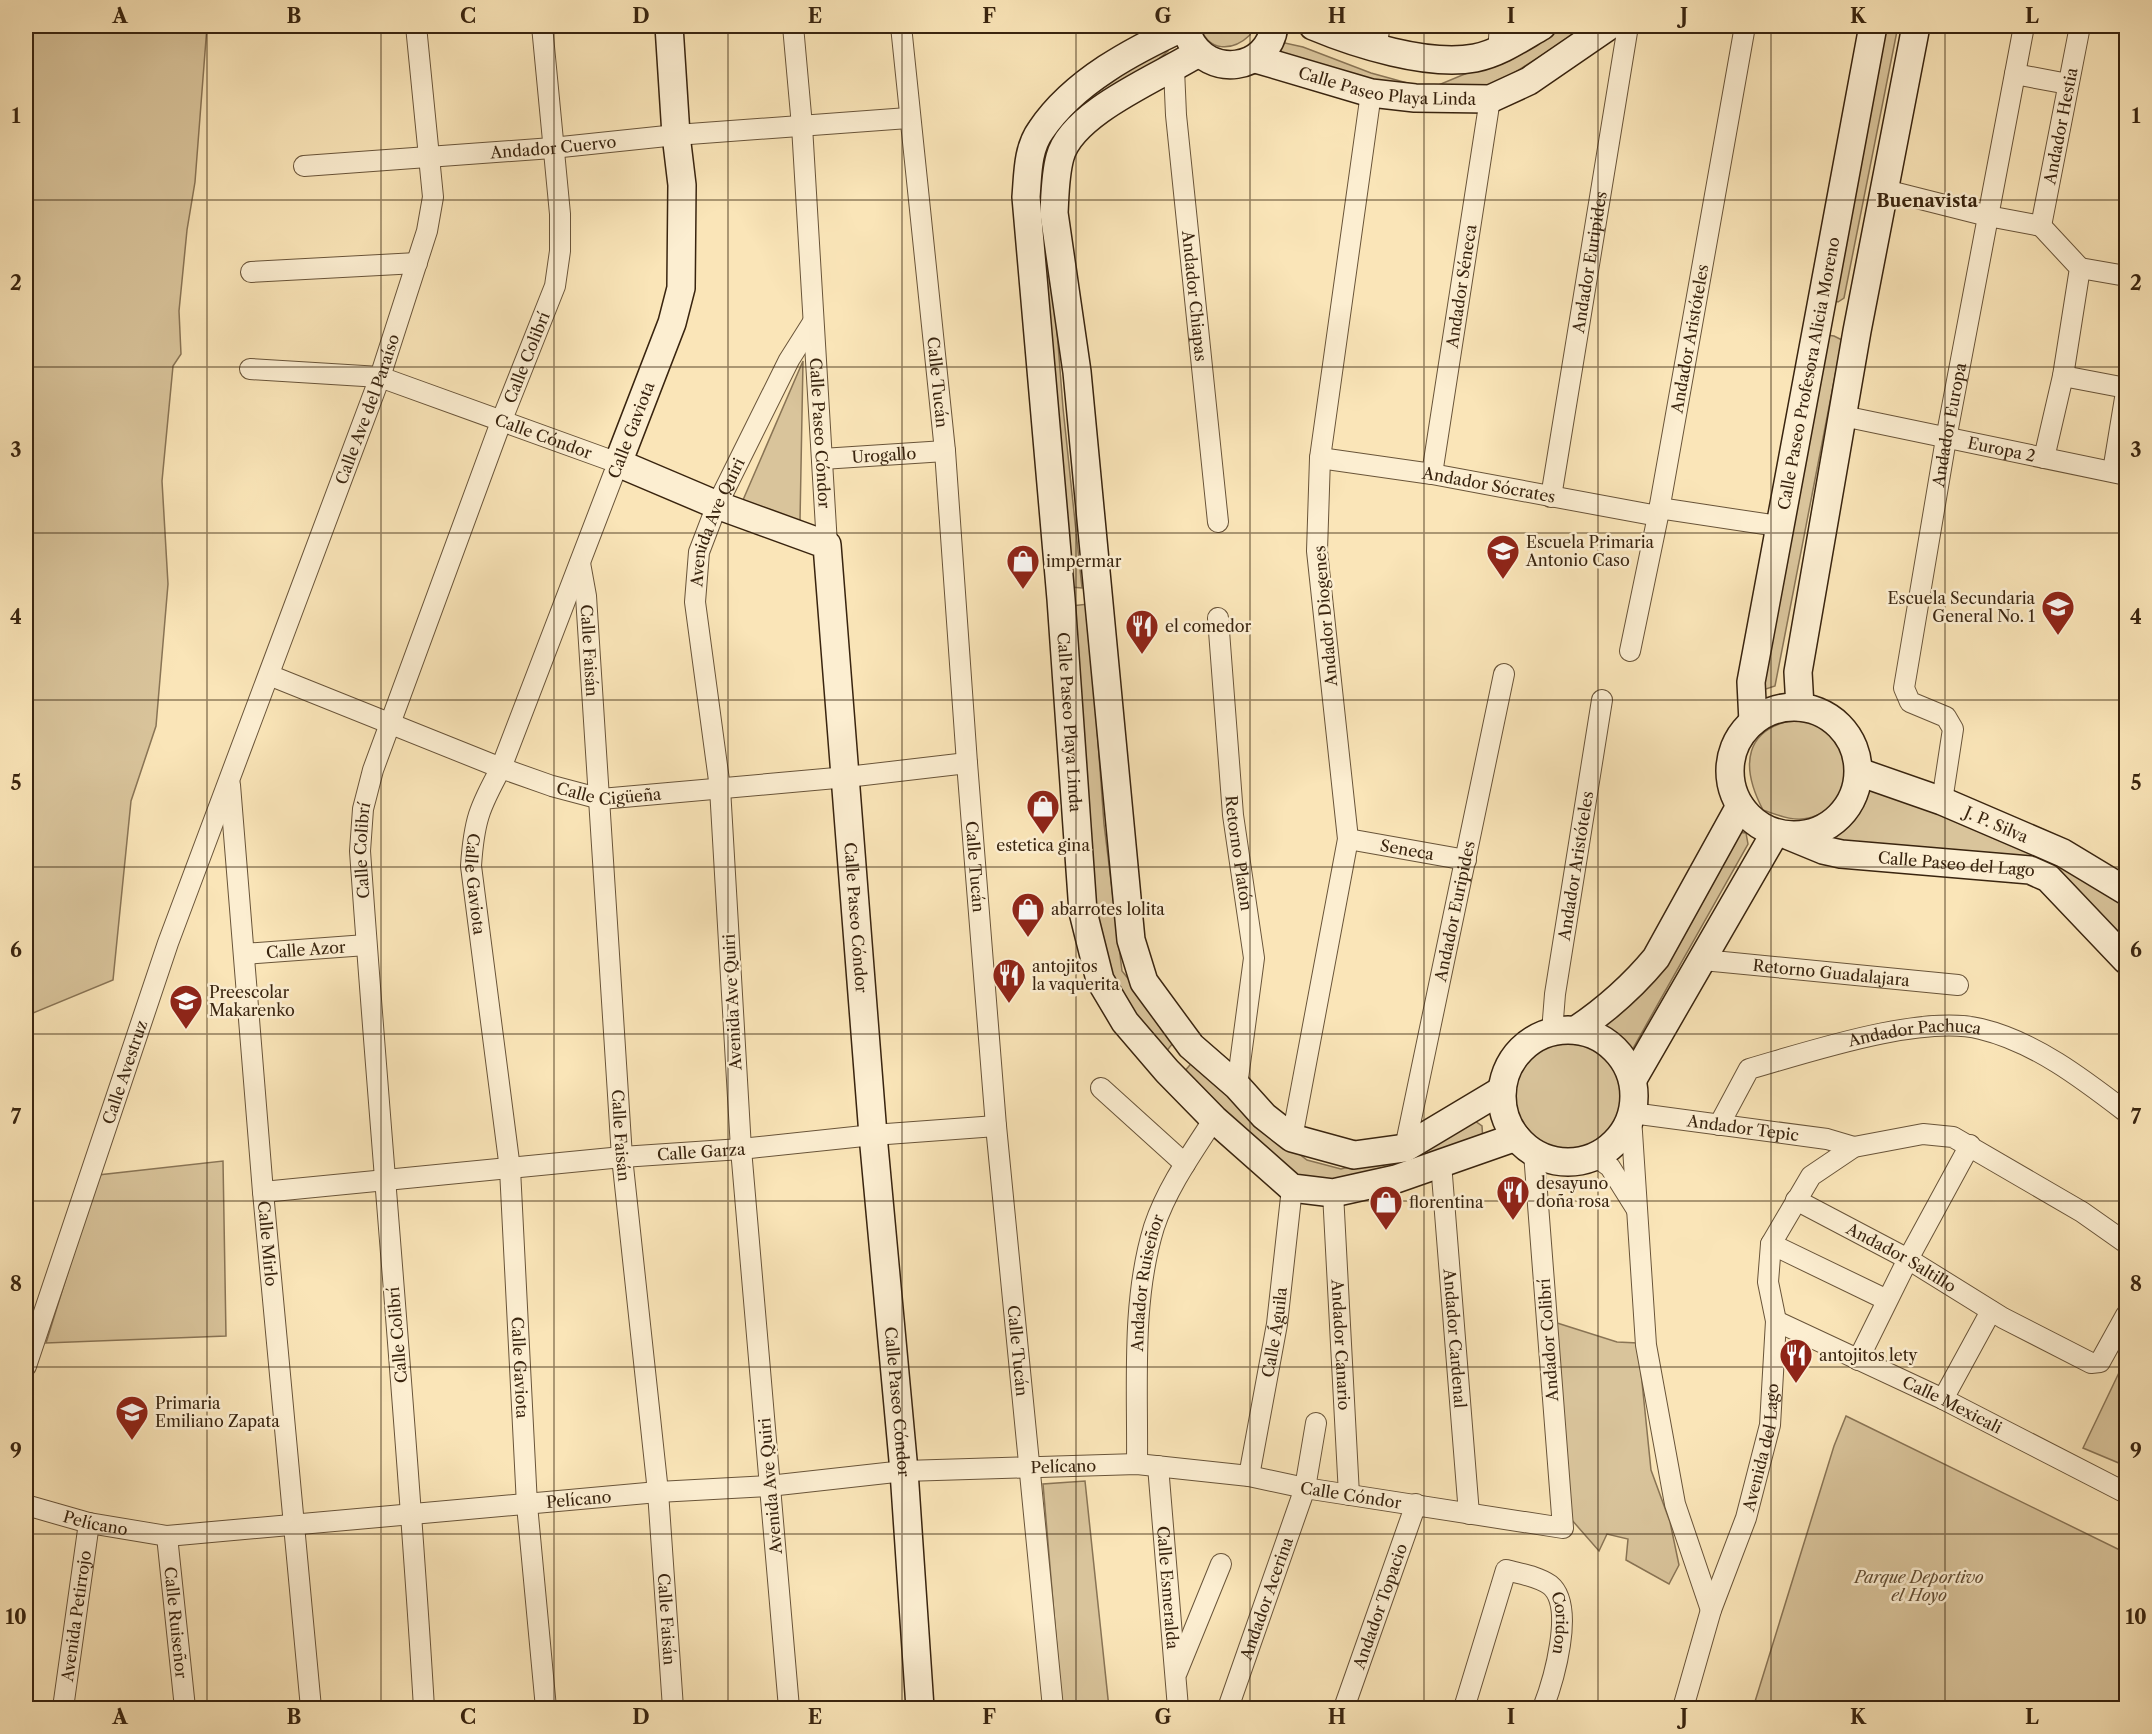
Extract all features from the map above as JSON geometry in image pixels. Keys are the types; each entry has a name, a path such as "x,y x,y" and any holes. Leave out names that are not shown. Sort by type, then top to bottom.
{"street":[{"name":"Calle Ave del Paraíso","path":"229,779 380,377 427,231 433,197 431,157 416,26"},
{"name":"Calle Colibrí","path":"424,1708 412,1514 383,1179 360,851 363,809 373,770 501,422 555,286 560,242 542,26"},
{"name":"Calle Gaviota","path":"546,1708 527,1505 510,1168 471,866 473,826 483,799 501,768 672,323 681,288 682,185 676,135 669,26"},
{"name":"Calle Paseo Cóndor","path":"793,26 802,126 827,545 847,777 873,1135 904,1471 920,1708"},
{"name":"Calle Tucán","path":"901,26 908,118 945,451 966,763 996,1126 1053,1708"},
{"path":"1186,26 1190,40 1198,53 1216,64 1236,66 1256,59 1266,48 1274,26"},
{"name":"Calle Paseo Playa Linda","path":"1186,26 1148,33 1065,103 1040,131 1028,166 1026,197 1061,598 1083,912 1100,980 1125,1022 1167,1071 1214,1119 1293,1188"},
{"name":"Calle Paseo Playa Linda","path":"1312,26 1378,36 1416,57 1445,62 1476,58 1499,38 1542,26"},
{"name":"Calle Paseo Playa Linda","path":"1256,59 1371,93 1453,100 1490,99 1529,81 1609,26"},
{"name":"Andador Euripides","path":"1551,497 1628,26"},
{"name":"Andador Aristóteles","path":"1630,651 1658,512 1745,26"},
{"name":"Calle Paseo Profesora Alicia Moreno","path":"1752,722 1751,682 1778,526 1873,26"},
{"path":"1800,707 1798,672 1857,331 1916,26"},
{"name":"Andador Europa","path":"1942,801 1953,729 1946,717 1910,702 1904,688 1946,439 2025,26"},
{"name":"Andador Hestia","path":"2041,226 2080,26"},
{"path":"1198,53 1174,69 1127,93 1083,123 1064,148 1058,172 1054,213 1077,372 1131,940 1144,982 1191,1046 1237,1086 1263,1116 1292,1138 1354,1155 1405,1148 1502,1090"},
{"name":"Andador Chiapas","path":"1174,69 1176,115 1218,522"},
{"path":"2015,74 2068,84"},
{"name":"Andador Diogenes","path":"1292,1138 1348,839 1317,551 1320,458 1371,93"},
{"name":"Andador Séneca","path":"1432,474 1490,99"},
{"name":"Andador Cuervo","path":"304,166 908,118"},
{"path":"1885,190 1988,216 2041,226 2080,268 2127,276"},
{"path":"251,272 417,262"},
{"path":"2044,458 2062,376 2080,268"},
{"name":"Avenida Ave Quiri","path":"789,1708 741,1149 720,788 700,661 695,602 699,552 717,505 789,360 813,322"},
{"path":"1816,324 1857,331"},
{"name":"Calle Cóndor","path":"250,369 380,377 618,463 717,505 827,545"},
{"path":"2062,376 2127,390 2120,473"},
{"name":"Europa 2","path":"1843,416 2120,473"},
{"name":"Urogallo","path":"822,459 945,451"},
{"name":"Andador Sócrates","path":"1320,458 1432,474 1551,497 1778,526"},
{"name":"Calle Faisán","path":"580,562 586,597 601,799 622,1157 658,1492 673,1708"},
{"path":"1061,598 1099,595"},
{"name":"Retorno Platón","path":"1218,618 1233,815 1254,958 1237,1086"},
{"name":"Andador Euripides","path":"1405,1148 1504,674"},
{"name":"Calle Cigüeña","path":"268,675 501,768 552,786 601,799 847,777 966,763"},
{"name":"Andador Aristóteles","path":"1564,1031 1557,983 1602,700"},
{"path":"1800,707 1819,712 1837,722 1849,738 1857,757 1859,772 1857,787 1843,814 1818,831 1782,834 1757,824 1740,806 1732,789 1730,770 1732,751 1741,734 1752,722 1773,710 1800,707"},
{"name":"J. P. Silva","path":"1859,772 1942,801 2063,853 2127,891"},
{"name":"Calle Mirlo","path":"229,779 263,1192 311,1708"},
{"name":"Calle Avestruz","path":"26,1366 31,1329 229,779"},
{"path":"1632,1115 1623,1133 1611,1147 1595,1156 1570,1162 1544,1158 1525,1145 1507,1123 1502,1107 1505,1074 1518,1053 1537,1037 1564,1031 1614,1004 1638,981 1656,958 1740,806"},
{"path":"1633,1079 1703,960 1782,834"},
{"name":"Calle Paseo del Lago","path":"1782,834 1823,850 1841,854 2031,870 2048,878 2127,960"},
{"name":"Seneca","path":"1348,839 1466,860"},
{"name":"Calle Azor","path":"244,954 366,945"},
{"name":"Retorno Guadalajara","path":"1703,960 1958,985"},
{"name":"Andador Pachuca","path":"1719,1125 1749,1069 1845,1042 1895,1032 1945,1026 1980,1029 2018,1042 2077,1075 2127,1112"},
{"path":"1564,1031 1595,1035 1612,1046 1625,1061 1633,1079 1635,1099 1632,1115 1646,1345 1669,1476 1689,1550 1711,1610"},
{"path":"1167,1071 1191,1046"},
{"path":"1101,1088 1185,1164"},
{"name":"Andador Tepic","path":"1632,1115 1827,1139 1854,1147"},
{"name":"Andador Ruiseñor","path":"1137,1464 1139,1313 1154,1227 1185,1164 1214,1119"},
{"name":"Calle Garza","path":"263,1192 622,1157 741,1149 873,1135 996,1126"},
{"name":"Avenida del Lago","path":"1683,1708 1711,1610 1746,1518 1770,1425 1776,1321 1768,1282 1771,1244 1811,1176 1854,1147 1923,1134 1953,1137 2082,1212 2127,1243"},
{"path":"1293,1188 1333,1193 1396,1179 1441,1162 1525,1145"},
{"name":"Andador Colibrí","path":"1525,1145 1563,1528"},
{"path":"1858,1360 1908,1259 1970,1145"},
{"path":"1595,1156 1610,1167 1638,1211"},
{"name":"Andador Cardenal","path":"1441,1162 1469,1514"},
{"name":"Calle Águila","path":"1249,1476 1277,1324 1293,1188"},
{"name":"Andador Canario","path":"1333,1193 1349,1495"},
{"name":"Andador Saltillo","path":"1796,1200 1908,1259 1997,1315 2096,1364 2100,1362 2127,1315"},
{"path":"1771,1244 1887,1300"},
{"path":"1943,1399 1997,1315"},
{"name":"Calle Mexicali","path":"1776,1321 1943,1399 2127,1493"},
{"name":"Andador Acerina","path":"1228,1708 1305,1488 1316,1423"},
{"name":"Calle Cóndor","path":"1137,1464 1249,1476 1305,1488 1563,1528"},
{"name":"Pelícano","path":"26,1505 89,1523 167,1536 658,1492 769,1486 904,1471 1137,1464"},
{"name":"Calle Esmeralda","path":"1158,1466 1178,1708"},
{"name":"Andador Topacio","path":"1344,1708 1416,1504"},
{"name":"Avenida Petirrojo","path":"63,1708 89,1523"},
{"name":"Calle Ruiseñor","path":"167,1536 185,1708"},
{"path":"1175,1676 1221,1564"},
{"name":"Coridon","path":"1464,1708 1506,1570 1537,1578 1551,1586 1561,1599 1555,1676 1543,1708"}],"green space":[{"path":"26,26 207,26 195,182 187,230 179,311 181,354 173,366 162,481 168,584 156,726 131,801 113,980 26,1016"},
{"path":"1200,26 1253,26 1250,35 1243,41 1221,47 1209,41"},
{"path":"1559,26 1588,26 1487,90 1445,97 1266,56 1276,41 1303,47 1371,73 1429,89 1520,51"},
{"path":"1878,26 1898,26 1844,298 1838,302 1833,300"},
{"path":"1164,40 1168,51 1134,80 1098,98 1044,163 1063,408 1082,588 1070,587 1029,202 1040,136 1086,90"},
{"path":"1827,335 1842,340 1775,686 1760,691"},
{"path":"803,361 800,521 743,500"},
{"path":"1088,604 1104,824 1122,971 1176,1039 1162,1057 1113,993 1097,946 1063,607"},
{"path":"1800,719 1820,724 1831,731 1841,742 1847,754 1849,767 1842,793 1834,804 1822,813 1809,818 1797,819 1763,810 1751,778 1750,764 1751,751 1757,740 1767,730 1781,723"},
{"path":"1870,783 2026,839 2126,899 2126,948 2048,866 1825,841 1859,806"},
{"path":"1734,832 1746,833 1748,844 1627,1059 1619,1048 1589,1029"},
{"path":"1569,1041 1590,1045 1608,1057 1620,1075 1624,1096 1620,1117 1608,1135 1590,1147 1569,1151 1548,1147 1530,1135 1518,1117 1514,1096 1518,1075 1530,1057 1548,1045"},
{"path":"1195,1059 1262,1125 1307,1160 1341,1169 1405,1153 1475,1121 1482,1126 1483,1141 1390,1178 1305,1187 1178,1079"},
{"path":"223,1161 226,1336 46,1343 98,1175"},
{"path":"1554,1322 1617,1342 1638,1343 1651,1470 1670,1522 1679,1565 1669,1584 1626,1560 1628,1539 1607,1534 1599,1551 1571,1519"},
{"path":"2126,1358 2126,1466 2083,1448"},
{"name":"Parque Deportivo el Hoyo","path":"1846,1416 2126,1553 2126,1708 1753,1708 1834,1446"},
{"path":"1085,1481 1109,1708 1062,1708 1043,1484"}],"place":[{"name":"Escuela Primaria Antonio Caso","path":"1503,580"},
{"name":"impermar","path":"1023,590"},
{"name":"Escuela Secundaria General No. 1","path":"2058,636"},
{"name":"el comedor","path":"1142,655"},
{"name":"estetica gina","path":"1043,835"},
{"name":"abarrotes lolita","path":"1028,938"},
{"name":"antojitos la vaquerita","path":"1009,1004"},
{"name":"Preescolar Makarenko","path":"186,1030"},
{"name":"desayuno doña rosa","path":"1513,1221"},
{"name":"florentina","path":"1386,1231"},
{"name":"antojitos lety","path":"1796,1384"},
{"name":"Primaria Emiliano Zapata","path":"132,1441"}],"district":[{"name":"Buenavista","path":"1927,201"}]}
